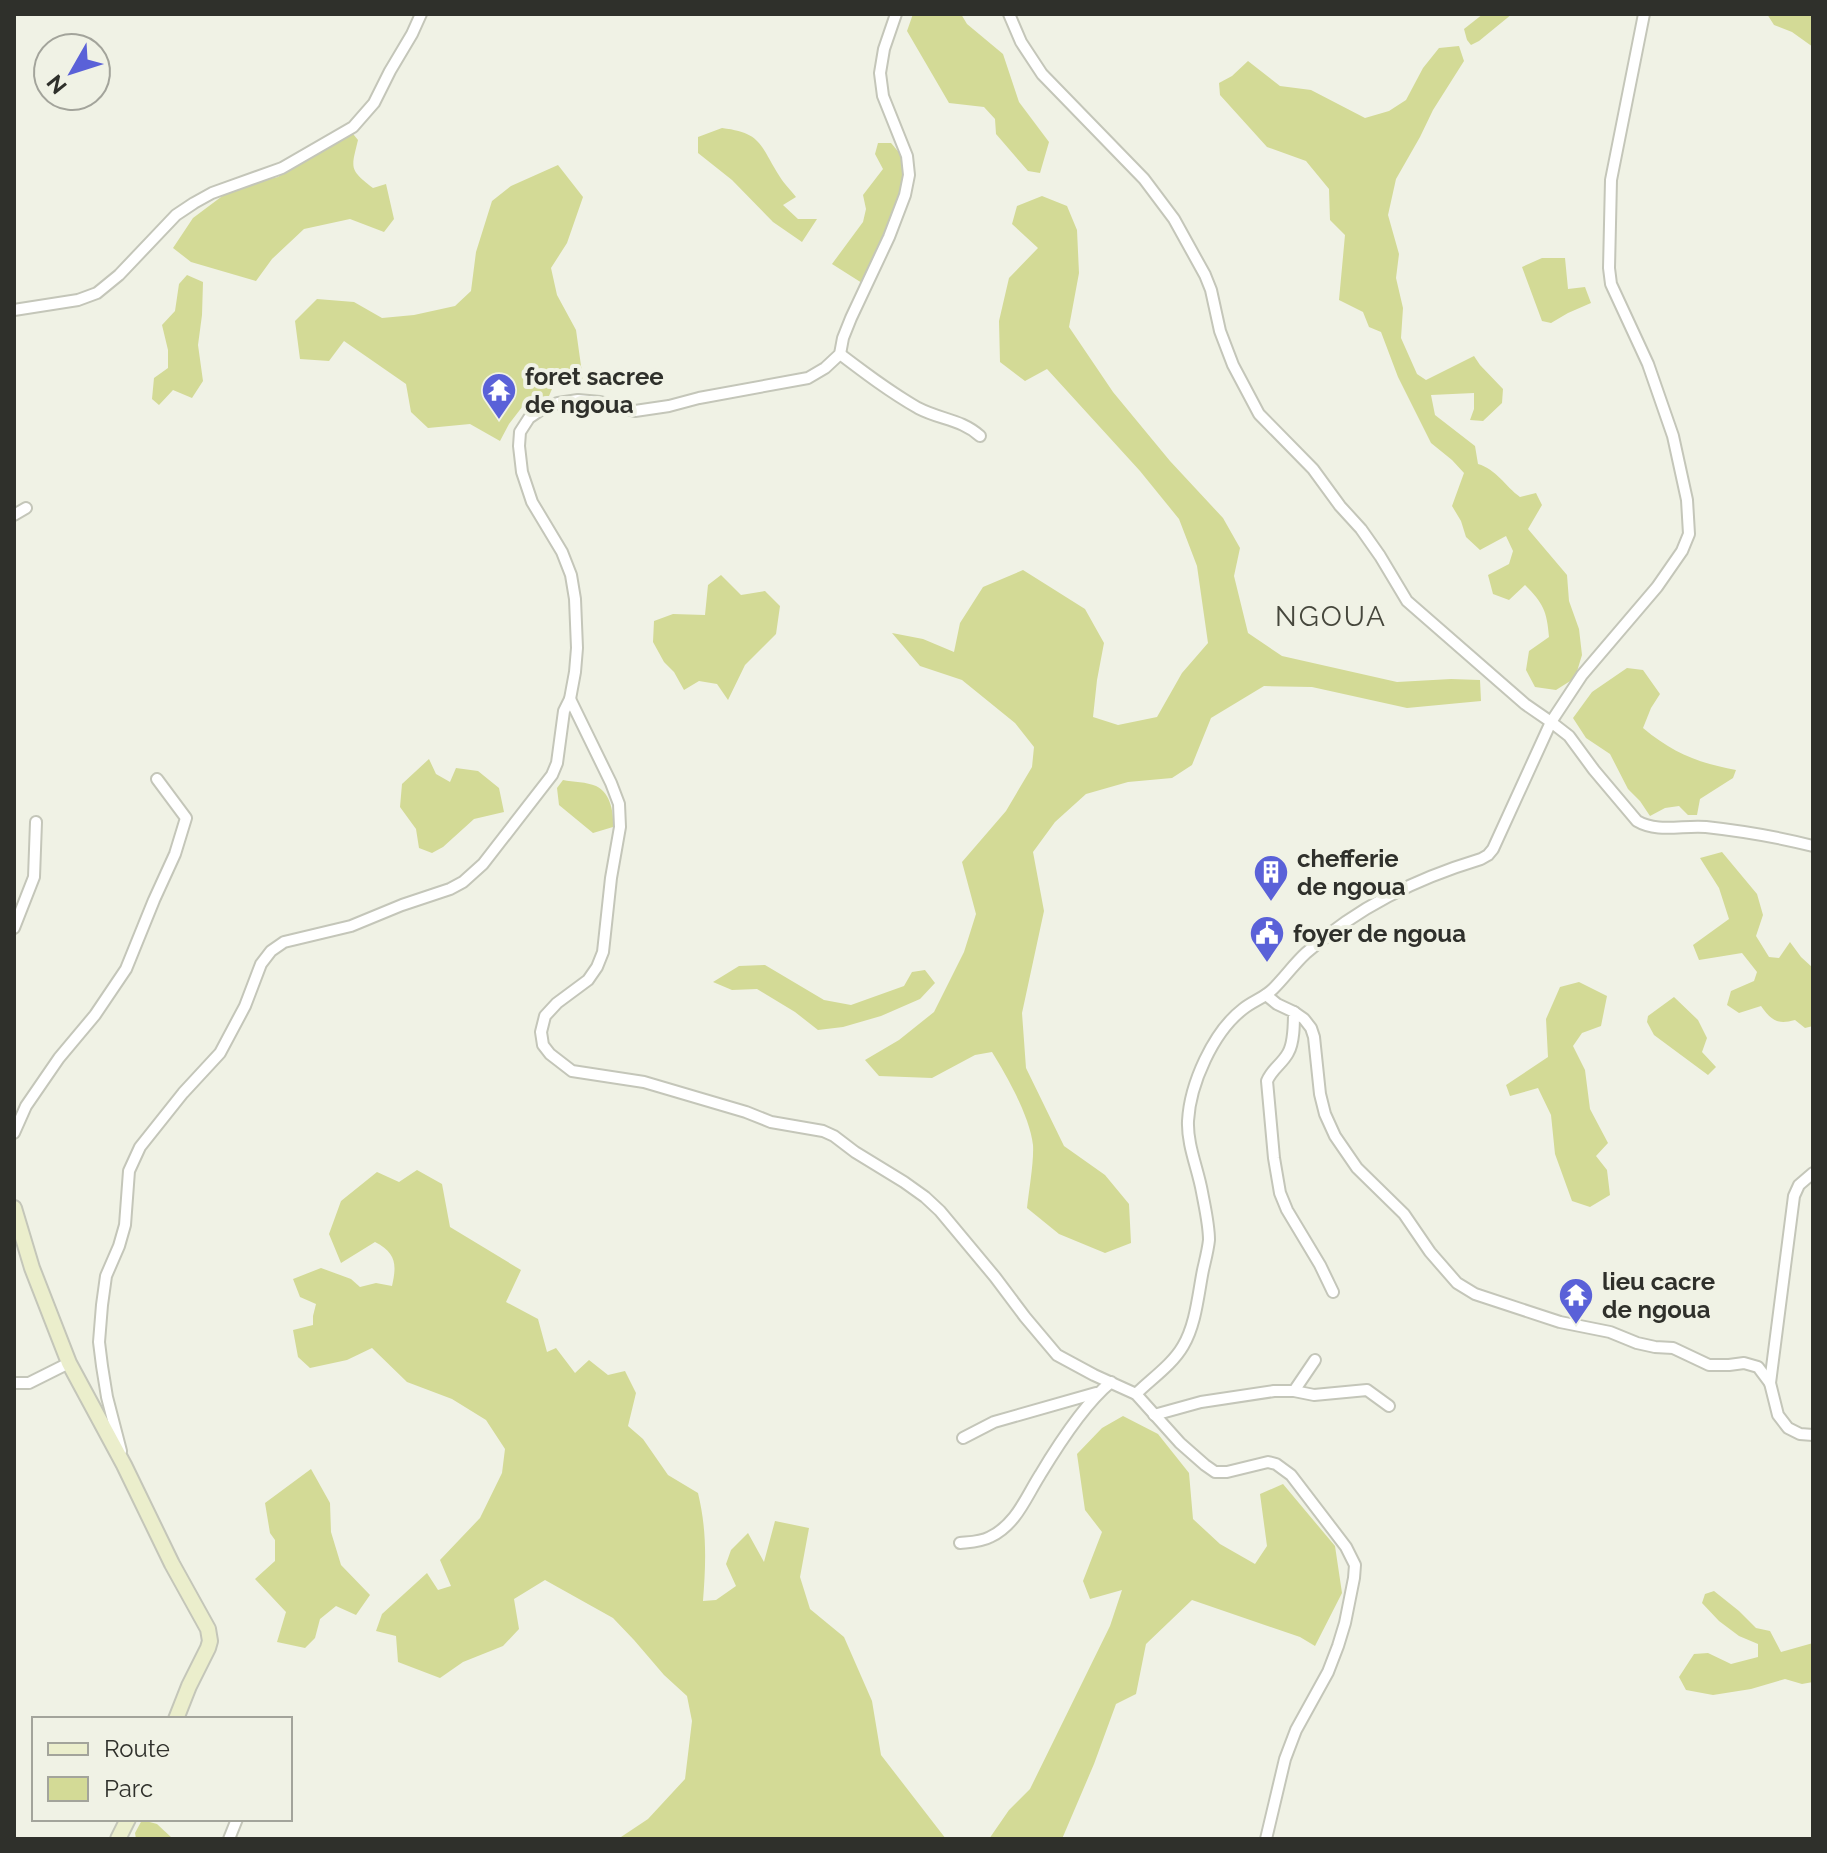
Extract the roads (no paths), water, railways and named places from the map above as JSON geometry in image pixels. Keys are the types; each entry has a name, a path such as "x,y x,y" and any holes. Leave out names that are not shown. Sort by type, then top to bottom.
{"main road":[{"path":"14,1208 32,1268 69,1363 208,1629 208,1648 177,1717"},
{"path":"118,1839 127,1821"}],"street":[{"path":"14,310 78,300 97,293 119,275 176,215 194,203 212,193 282,168 353,127 374,103 421,14"},
{"path":"124,1465 107,1397 99,1342 106,1276 125,1225 129,1171 140,1147 220,1053 245,1006 261,964 271,951 284,942 351,926 463,882 483,864 552,775 557,763 577,648 575,599 571,575 562,552 532,502 522,472 520,432 529,418 545,407 578,400 635,411 808,378 840,354 851,318 889,237 909,175 907,156 883,96 880,73 884,49 896,14"},
{"path":"1009,14 1021,42 1042,74 1144,179 1174,219 1205,275 1233,365 1259,414 1313,469 1361,529 1407,601 1525,704 1569,736 1637,821 1653,827 1702,827 1770,836 1813,846"},
{"path":"1136,1394 1183,1346 1194,1315 1209,1241 1189,1133 1191,1104 1200,1070 1210,1050 1242,1009 1266,995 1331,932 1364,909 1407,886 1488,855 1551,722 1582,675 1657,587 1682,551 1689,534 1687,500 1673,436 1648,364 1611,284 1609,268 1611,180 1644,14"},
{"path":"840,354 919,408 968,426 980,436"},
{"path":"14,515 26,508"},
{"path":"570,699 611,783 619,804 620,827 603,952 588,980 545,1016 541,1032 543,1045 550,1054 572,1071 644,1082 771,1122 823,1131 834,1136 904,1182 940,1211 1057,1355 1136,1394 1180,1443 1215,1472 1268,1462 1284,1468 1346,1547 1355,1565 1351,1598 1338,1646 1285,1759 1266,1839"},
{"path":"14,1133 34,1094 126,969 175,854 186,818 157,779"},
{"path":"14,928 34,877 36,822"},
{"path":"1266,995 1304,1019 1311,1028 1320,1094 1335,1136 1357,1168 1404,1214 1430,1252 1457,1283 1475,1294 1560,1322 1610,1332 1646,1345 1673,1348 1709,1365 1744,1363 1758,1367 1770,1383"},
{"path":"1294,1012 1290,1048 1267,1081 1276,1175 1287,1210 1333,1292"},
{"path":"1813,1173 1799,1185 1794,1196 1770,1383 1778,1415 1788,1428 1800,1434 1813,1435"},
{"path":"1294,1391 1315,1360"},
{"path":"14,1383 29,1383 69,1363"},
{"path":"960,1543 990,1537 1012,1520 1048,1461 1096,1393 1111,1382"},
{"path":"1154,1415 1201,1402 1274,1391 1314,1395 1367,1390 1389,1406"},
{"path":"963,1438 994,1422 1096,1393"}],"place":[{"name":"foret sacree de ngoua","path":"499,421"},
{"name":"chefferie de ngoua","path":"1271,903"},
{"name":"foyer de ngoua","path":"1267,964"},
{"name":"lieu cacre de ngoua","path":"1576,1326"}],"district":[{"name":"NGOUA","path":"1331,616"}]}
